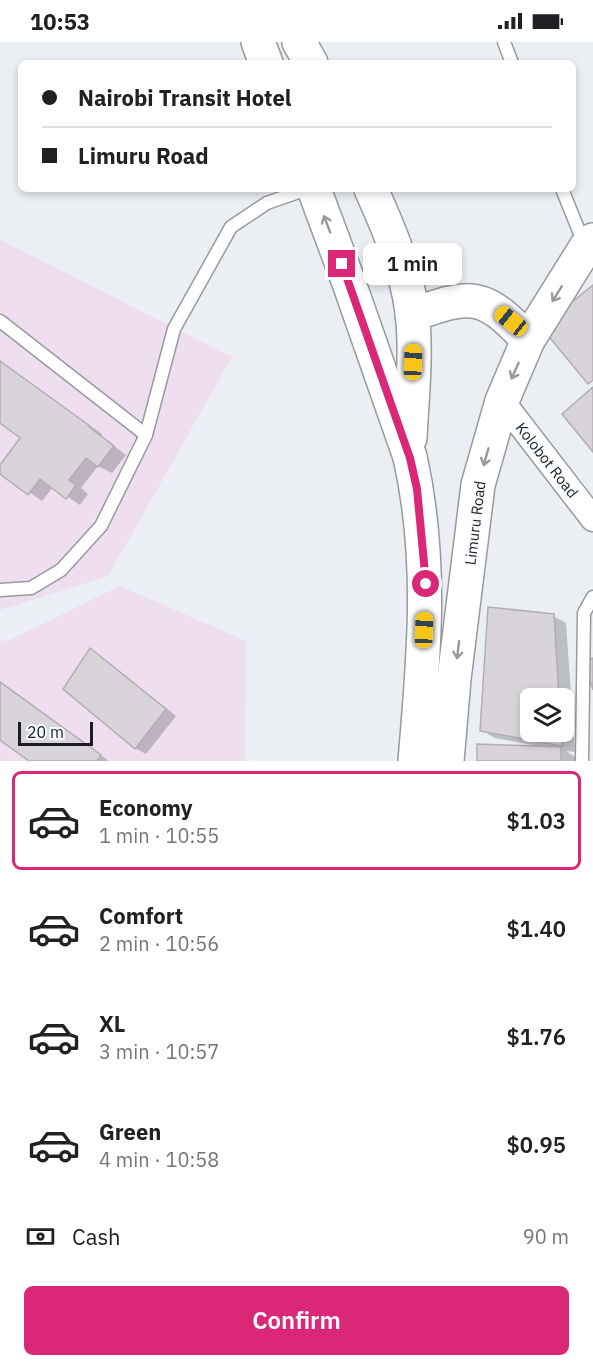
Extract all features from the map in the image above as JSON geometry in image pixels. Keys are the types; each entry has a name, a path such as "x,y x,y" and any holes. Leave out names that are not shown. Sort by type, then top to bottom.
{"main road":[{"path":"258,42 265,60"},
{"path":"299,42 309,60"},
{"path":"315,192 410,458 417,489 426,584 422,675 414,761"},
{"path":"372,192 390,233 412,315 414,333 410,458"},
{"name":"Limuru Road","path":"447,761 454,680 478,485 502,401 528,340 589,243"},
{"path":"412,315 447,302 467,300 491,306 511,321 528,340"}],"street":[{"name":"Kolobot Road","path":"502,401 593,519"}],"lane":[{"path":"504,42 511,60"},
{"path":"0,590 31,588 61,570 101,526 146,435 174,329 231,227 267,203 298,192"},
{"path":"564,192 589,243"},
{"path":"0,321 146,435"},
{"path":"582,761 584,612 593,597"}],"shaded area":[{"path":"0,240 232,357 108,576 0,610"},
{"path":"120,586 246,641 245,761 0,761 0,638 5,642"}],"building":[{"path":"593,285 593,380 588,384 541,327"},
{"path":"0,361 114,446 98,467 86,458 69,480 76,485 66,499 40,479 28,495 0,474 0,465 20,438 0,423"},
{"path":"593,387 593,452 562,414"},
{"path":"488,607 554,614 558,688 520,688 520,738 480,731"},
{"path":"90,648 166,709 135,749 63,689"},
{"path":"593,658 593,690 584,661"},
{"path":"0,682 101,755 97,761 29,761 0,740"},
{"path":"540,742 562,742 562,746"},
{"path":"477,744 561,747 561,761 477,761"}],"route":[{"path":"342,264 410,458 417,489 426,584"}]}
